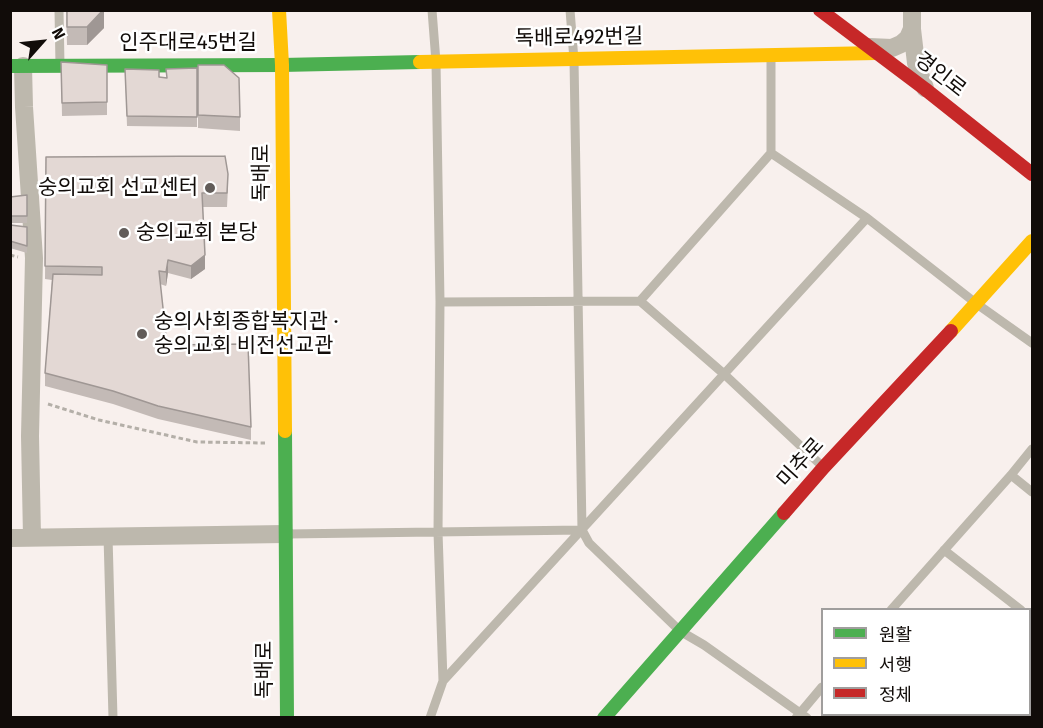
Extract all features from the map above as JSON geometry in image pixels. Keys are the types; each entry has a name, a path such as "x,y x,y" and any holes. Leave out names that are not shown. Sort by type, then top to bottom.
{"street":[{"name":"독배로","path":"279,10 282,65 286,717"},
{"name":"경인로","path":"820,10 1032,174"},
{"path":"872,50 892,48 901,44 908,38 912,20"},
{"path":"912,20 916,63 925,89"},
{"name":"독배로492번길","path":"282,65 771,56 872,50"},
{"name":"인주대로45번길","path":"32,537 31,399 34,258 24,107 17,66 282,65"},
{"name":"미추로","path":"604,717 824,468 977,304 1032,241"},
{"path":"10,538 285,534"}],"lane":[{"path":"59,10 60,65"},
{"path":"430,717 443,681 438,532 440,302 436,62 432,10"},
{"path":"570,10 574,60 582,530 589,543 680,631 704,645 801,716 821,688"},
{"path":"640,301 771,153 771,56"},
{"path":"771,153 867,218 977,304 1032,343"},
{"path":"443,681 867,218"},
{"path":"440,302 640,301 724,374 824,468"},
{"path":"892,608 1032,449"},
{"path":"1011,475 1032,492"},
{"path":"285,534 582,530"},
{"path":"108,536 113,717"},
{"path":"945,550 1020,608"}],"path":[{"path":"31,399 99,420 197,442 285,443"}],"building":[{"path":"67,10 103,10 87,27 67,27"},
{"path":"61,62 107,65 107,102 62,103"},
{"path":"198,65 224,65 239,78 240,117 198,115"},
{"path":"197,68 197,117 127,116 125,69 159,70 159,77 167,78 166,69"},
{"path":"225,156 228,174 227,193 202,193 205,255 191,266 168,260 166,272 159,271 167,345 248,344 251,427 158,406 45,373 53,274 102,275 102,267 45,266 46,157"},
{"path":"27,195 27,216 10,216 10,197"},
{"path":"10,225 27,227 27,246 10,241"}],"traffic: fast":[{"path":"10,66 420,62"},
{"path":"285,431 287,718"},
{"path":"604,718 784,513"}],"traffic: slow":[{"path":"279,10 282,65 285,431"},
{"path":"420,62 877,53"},
{"path":"951,331 1032,241"}],"traffic: jam":[{"path":"820,10 1032,174"},
{"path":"784,513 951,331"}],"place":[{"name":"숭의교회 선교센터","path":"210,188"},
{"name":"숭의교회 본당","path":"124,233"},
{"name":"숭의사회종합복지관 · 숭의교회 비전선교관","path":"142,334"}]}
